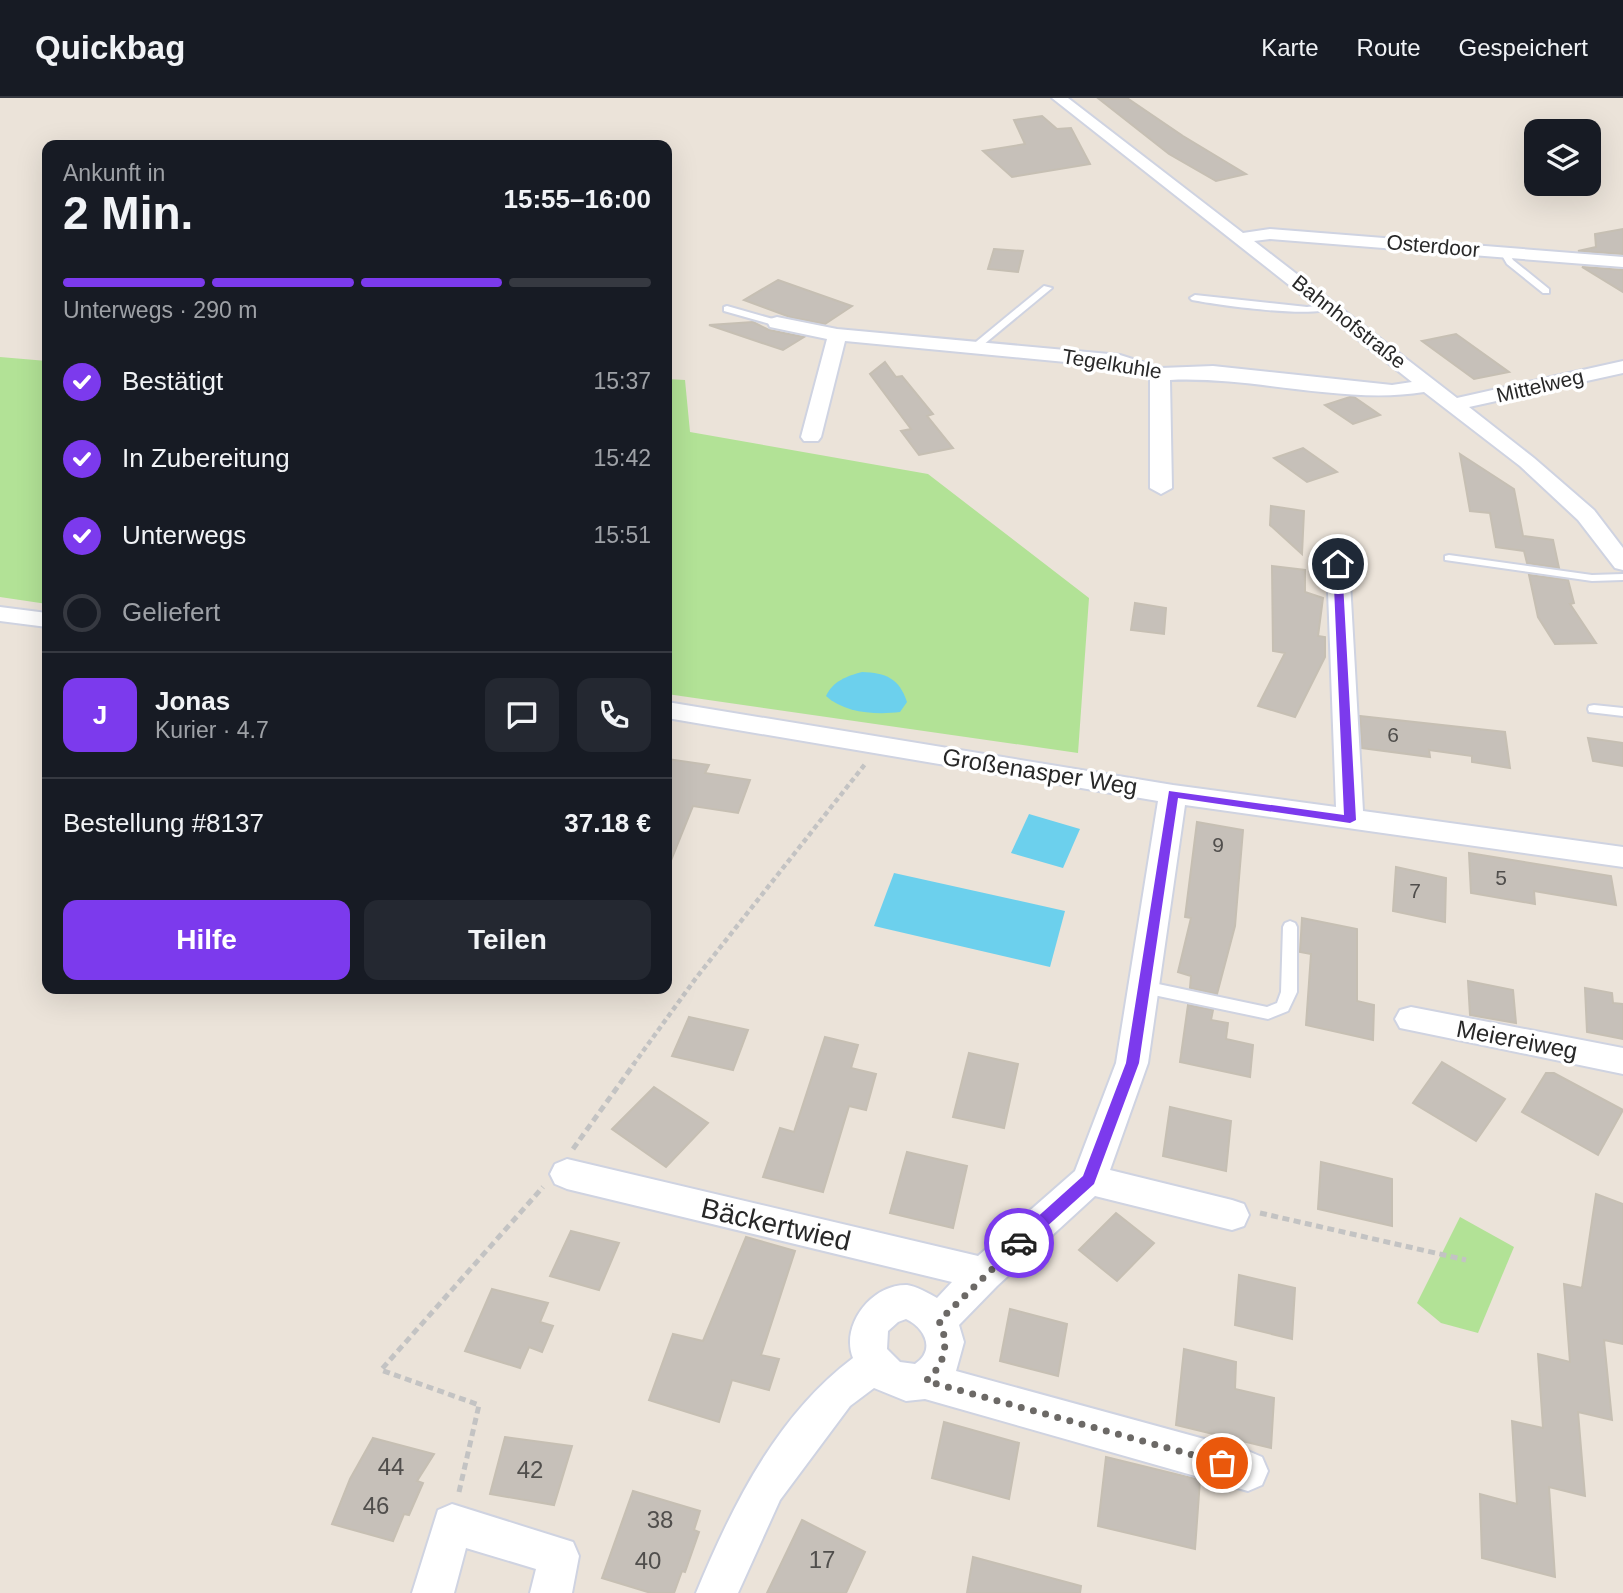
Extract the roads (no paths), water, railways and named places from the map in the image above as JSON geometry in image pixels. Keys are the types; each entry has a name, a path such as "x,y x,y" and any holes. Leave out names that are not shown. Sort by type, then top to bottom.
{"street":[{"name":"Bahnhofstraße","path":"1059,98 1457,404 1586,515 1623,563"},
{"name":"Osterdoor","path":"1243,239 1270,234 1623,262"},
{"name":"Tegelkuhle","path":"777,323 837,335 1120,361 1160,374 1213,372 1392,391 1429,385"},
{"path":"811,437 837,335"},
{"name":"Mittelweg","path":"1457,404 1623,367"},
{"path":"1160,374 1161,488"},
{"path":"1338,564 1350,820"},
{"path":"0,614 42,619"},
{"name":"Großenasper Weg","path":"672,711 1173,794 1623,856"},
{"path":"939,1321 984,1274 1089,1180 1132,1063 1173,794"},
{"name":"Meiereiweg","path":"1411,1018 1623,1061"},
{"name":"Bäckertwied","path":"561,1175 984,1274"},
{"path":"1089,1180 1232,1215"},
{"path":"926,1381 943,1361 946,1348 945,1334 939,1321 918,1305 908,1302 885,1308 876,1317 868,1339 868,1351 874,1364 892,1379 915,1384 926,1381 1248,1471"},
{"path":"717,1593 766,1486 837,1393 874,1364"},
{"path":"433,1593 452,1524 559,1556 551,1593"}],"lane":[{"path":"1504,252 1510,262 1546,291"},
{"path":"974,348 1047,288"},
{"path":"1195,298 1307,310 1330,307"},
{"path":"727,309 777,323"},
{"path":"1449,558 1592,578 1623,577"},
{"path":"1594,709 1623,712"},
{"path":"1144,987 1268,1013 1283,1007 1289,992 1290,927"}],"water":[{"path":"862,672 885,676 896,682 907,702 900,712 861,712 833,702 826,696 832,686 841,680"},
{"path":"1029,814 1080,829 1063,868 1011,853"},
{"path":"894,873 1065,911 1050,967 874,926"}]}
